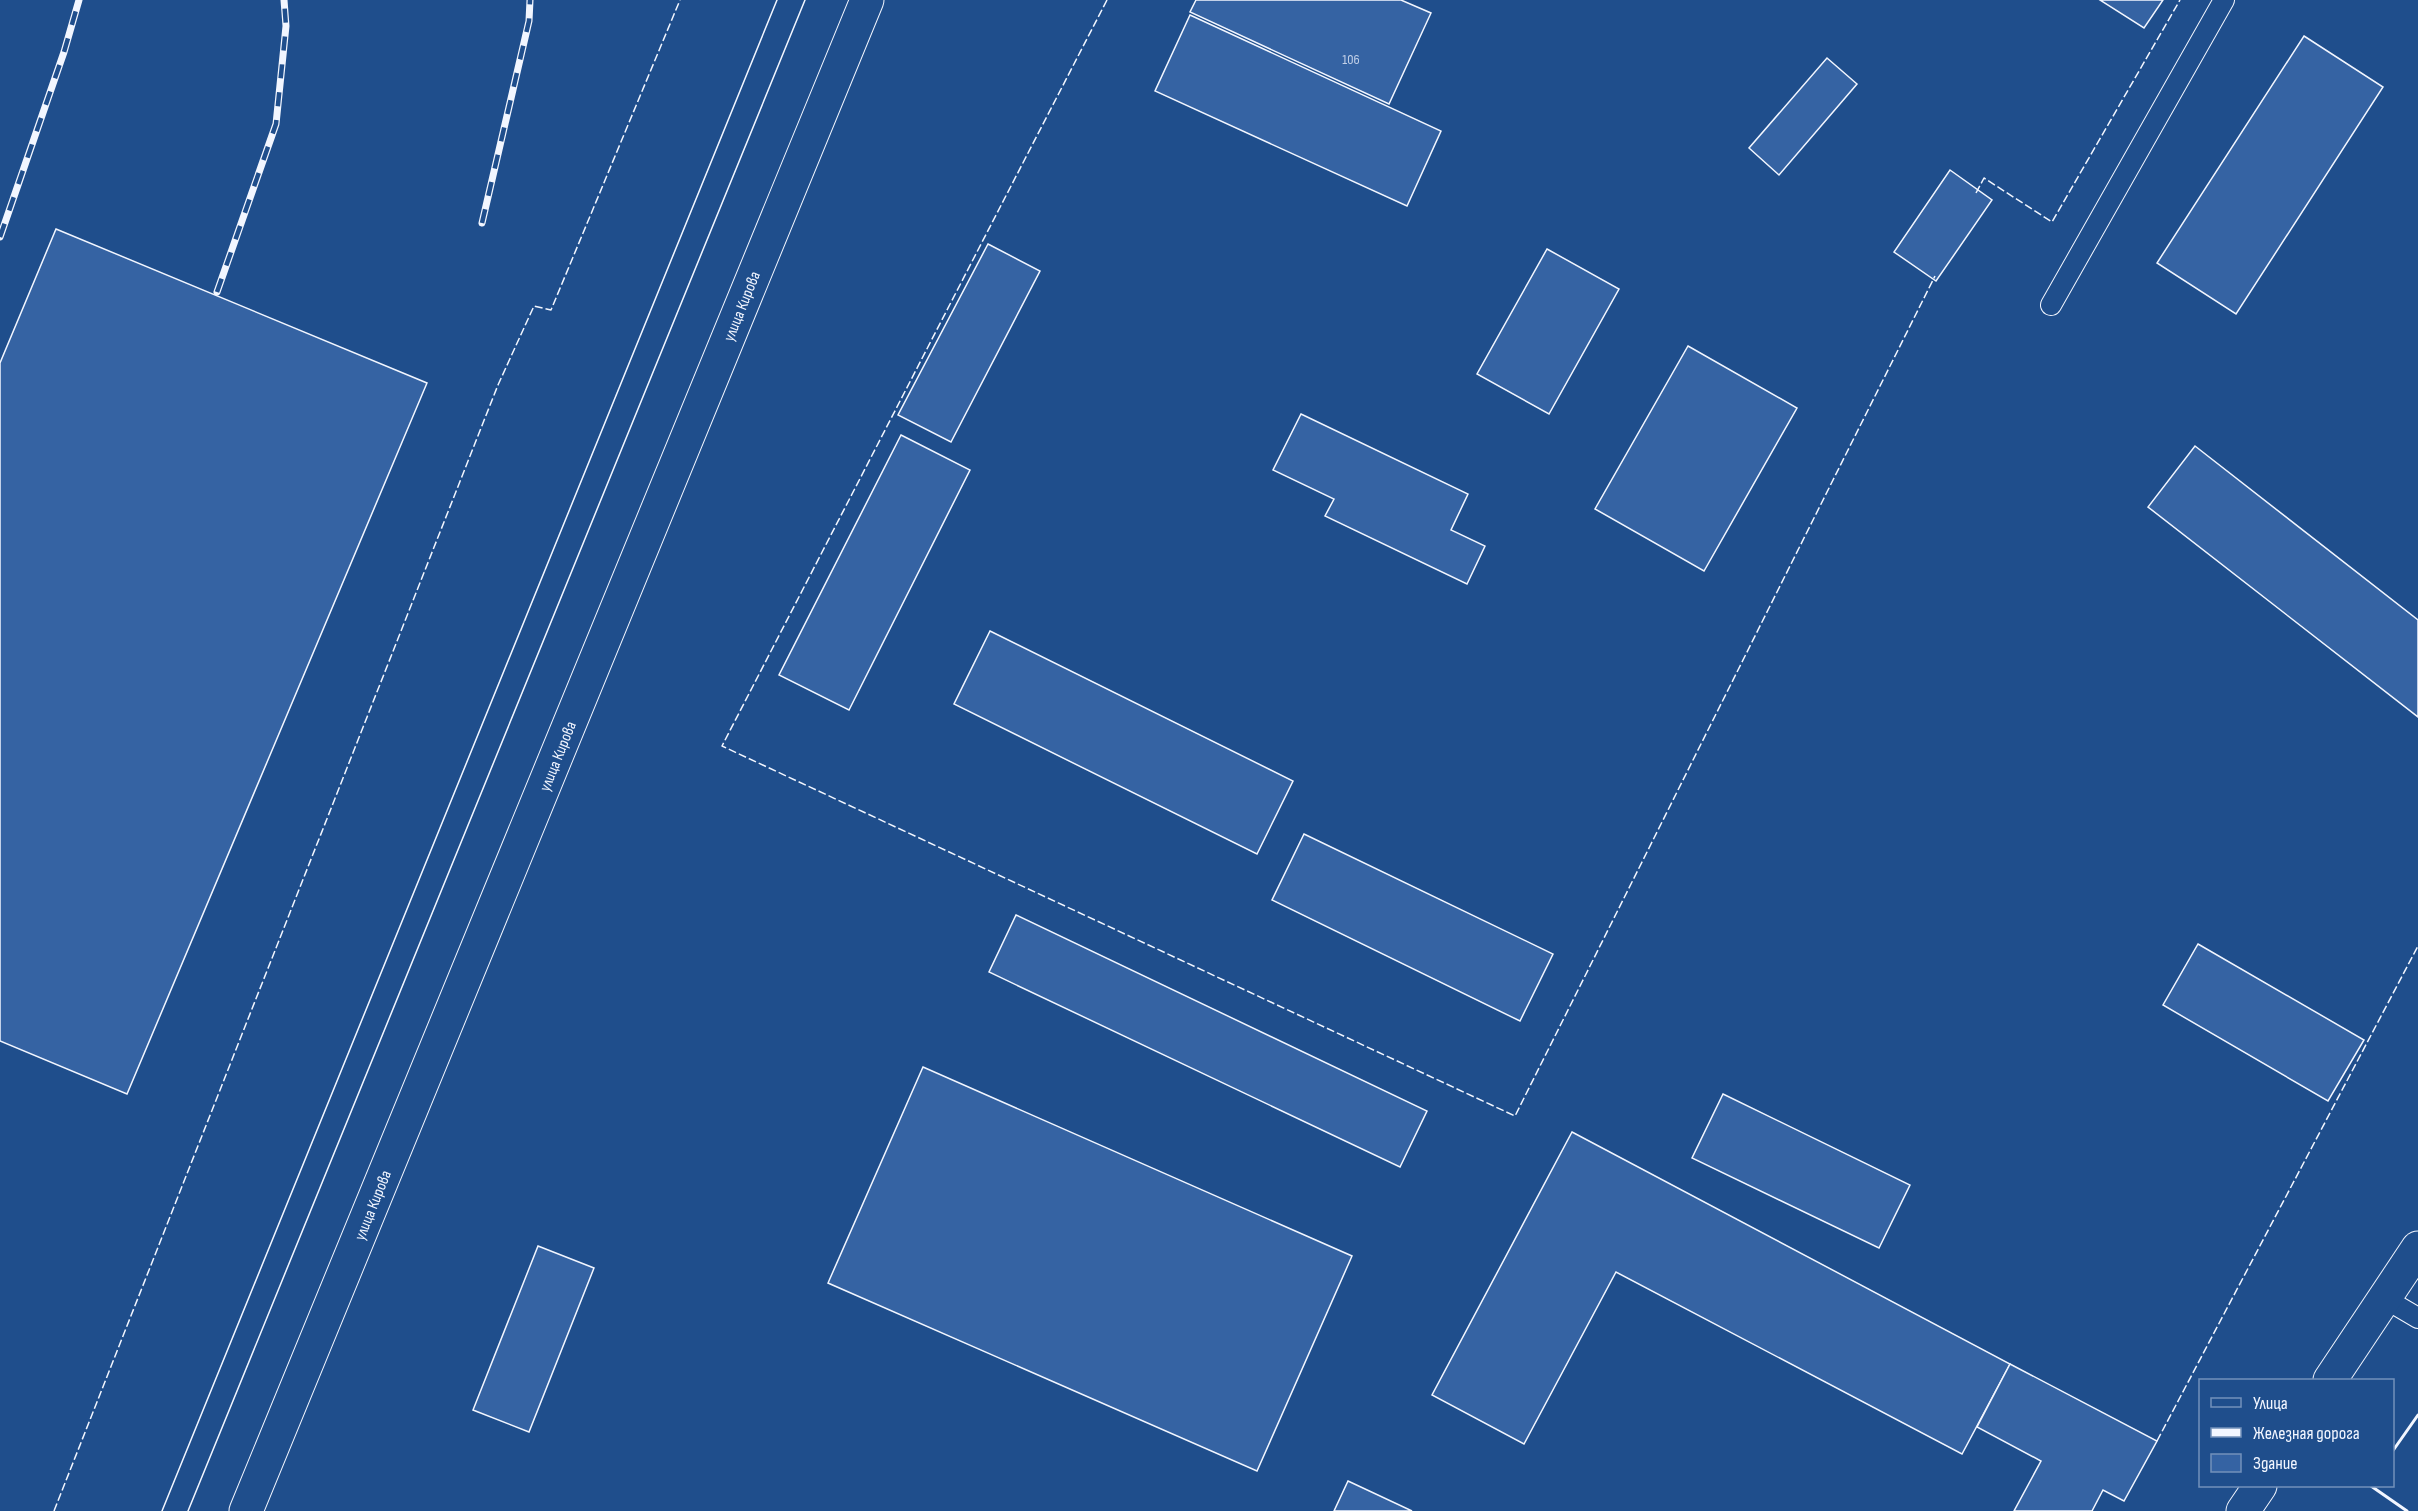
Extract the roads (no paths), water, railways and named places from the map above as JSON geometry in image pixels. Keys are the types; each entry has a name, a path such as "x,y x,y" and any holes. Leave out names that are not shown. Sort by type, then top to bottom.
{"main road":[{"name":"улица Кирова","path":"246,1511 867,0"},
{"path":"2331,1379 2418,1248"},
{"path":"2243,1511 2259,1487"}],"lane":[{"path":"2051,305 2224,0"},
{"path":"2384,1298 2418,1318"}],"tram line":[{"path":"162,1511 777,0"},
{"path":"188,1511 805,0"}],"railway":[{"path":"0,237 64,52 79,0"},
{"path":"217,292 276,124 286,26 284,0"},
{"path":"482,223 529,21 530,0"}]}
